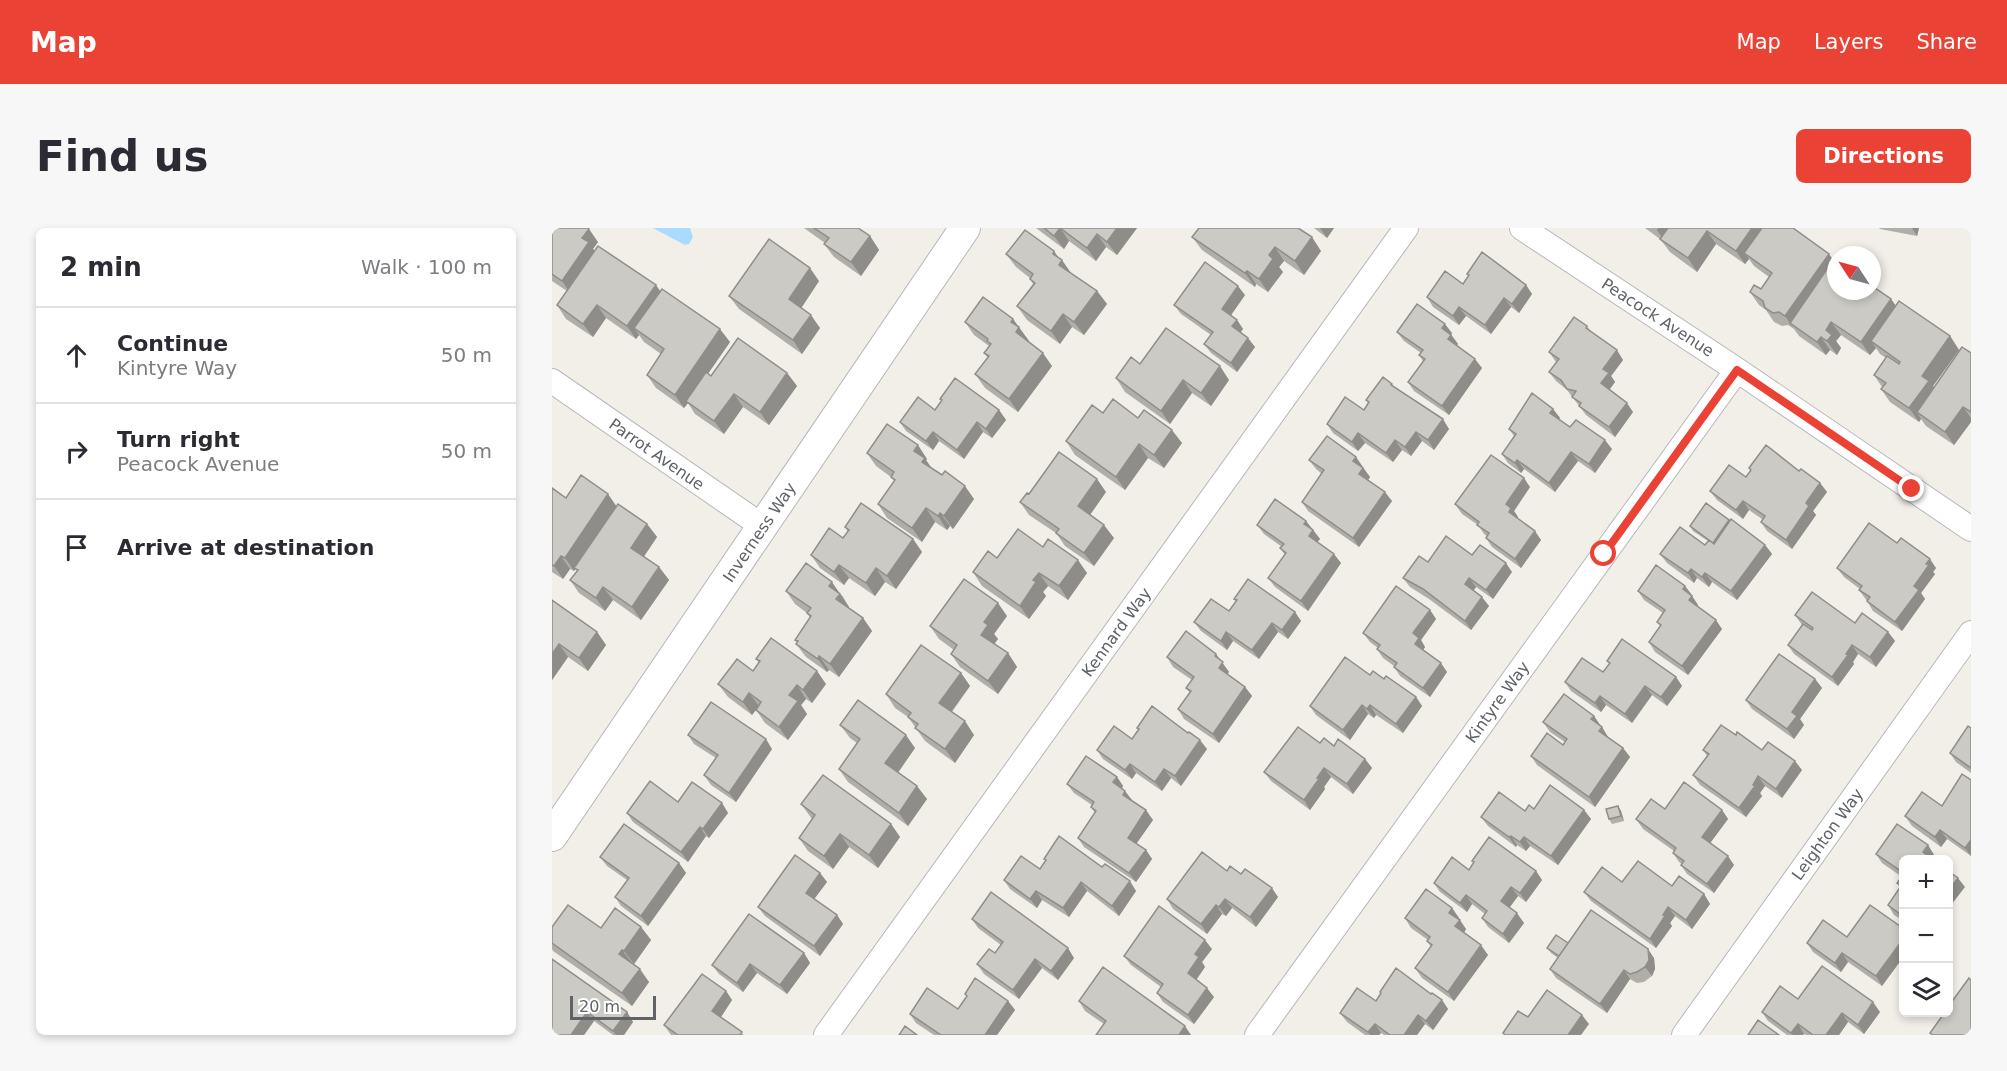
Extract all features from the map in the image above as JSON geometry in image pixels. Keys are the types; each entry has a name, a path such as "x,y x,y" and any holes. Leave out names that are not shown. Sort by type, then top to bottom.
{"street":[{"name":"Inverness Way","path":"552,836 965,228"},
{"name":"Kennard Way","path":"826,1035 1406,228"},
{"name":"Peacock Avenue","path":"1522,228 1971,529"},
{"name":"Kintyre Way","path":"1257,1035 1737,370"},
{"name":"Parrot Avenue","path":"552,381 762,526"},
{"name":"Leighton Way","path":"1684,1035 1971,633"}],"water":[{"path":"653,228 690,228 693,237 689,244 685,245"}],"building":[{"path":"552,228 589,229 582,238 589,242 562,281 552,274"},
{"path":"814,228 858,228 870,236 851,262 824,244 829,238"},
{"path":"1044,228 1060,228 1054,236"},
{"path":"1060,228 1117,228 1107,242 1097,234 1087,248"},
{"path":"1199,228 1298,228 1312,237 1295,261 1275,247 1269,255 1273,259 1259,279 1247,271 1245,273 1192,237"},
{"path":"1668,228 1752,228 1736,251 1707,231 1688,258 1660,239"},
{"path":"1762,228 1793,228 1827,253 1827,257 1785,316 1765,308 1763,301 1750,292 1754,285 1761,289 1772,273 1744,253"},
{"path":"1025,230 1054,251 1053,254 1062,260 1059,265 1097,291 1074,322 1063,314 1051,331 1017,306 1035,283 1030,279 1033,274 1006,254"},
{"path":"769,239 810,268 789,299 811,315 793,340 729,296"},
{"path":"598,246 656,285 627,326 597,305 583,324 557,305"},
{"path":"1482,252 1526,285 1512,304 1504,298 1485,325 1459,307 1453,316 1427,297 1445,271 1463,284"},
{"path":"1205,262 1238,286 1222,309 1237,320 1232,326 1248,338 1231,363 1204,344 1213,332 1174,305"},
{"path":"1827,269 1827,300 1881,300 1881,292 1891,299 1861,342 1831,322 1826,330 1832,335 1827,341 1821,337 1817,342 1790,323"},
{"path":"662,289 720,329 675,395 647,375 664,349 634,328"},
{"path":"983,297 1013,319 1011,322 1019,327 1016,332 1043,353 1009,399 975,374 989,356 984,353 991,344 987,341 988,339 965,322"},
{"path":"1899,301 1950,336 1922,376 1929,381 1909,408 1881,389 1886,383 1874,375 1887,356 1899,364 1900,362 1871,341"},
{"path":"1417,304 1445,324 1442,328 1451,335 1448,339 1475,359 1442,406 1408,382 1425,359 1419,355 1423,350 1397,332"},
{"path":"1574,317 1617,350 1603,369 1609,373 1601,383 1627,403 1609,427 1579,406 1581,403 1572,397 1576,391 1567,389 1561,380 1549,372 1559,359 1549,352"},
{"path":"1166,328 1220,366 1201,393 1183,380 1161,411 1116,378 1131,357 1140,364"},
{"path":"738,338 787,373 760,412 734,394 714,421 686,401 706,372 711,376"},
{"path":"1962,347 1971,353 1971,412 1963,407 1945,432 1917,412"},
{"path":"1383,377 1391,385 1443,419 1428,440 1416,432 1405,447 1395,440 1386,453 1358,433 1352,442 1327,424 1345,397 1364,410 1369,402 1366,400"},
{"path":"955,378 999,410 986,429 977,422 957,450 933,432 926,441 900,422 918,397 935,410"},
{"path":"1532,393 1553,409 1550,413 1570,427 1576,420 1605,440 1589,464 1571,452 1549,483 1517,460 1515,463 1502,454 1516,434 1509,429"},
{"path":"1113,399 1138,418 1144,410 1172,430 1154,455 1139,444 1116,477 1066,441 1092,405 1103,413"},
{"path":"887,424 918,445 914,451 925,458 922,462 942,475 945,471 965,486 944,516 940,513 938,516 926,508 912,528 878,504 895,480 891,477 894,472 867,453"},
{"path":"1327,436 1356,457 1353,461 1363,468 1359,474 1385,492 1353,538 1302,502 1324,470 1309,460"},
{"path":"1766,445 1799,471 1801,469 1820,483 1806,503 1809,506 1786,540 1761,522 1765,516 1743,501 1736,510 1710,491 1729,465 1746,477 1751,470 1749,468"},
{"path":"1059,452 1097,479 1078,506 1104,525 1084,553 1056,533 1059,529 1020,502 1027,493 1029,494"},
{"path":"1491,455 1524,478 1506,504 1511,508 1509,512 1535,531 1515,559 1486,538 1489,533 1477,525 1479,522 1455,504"},
{"path":"581,475 608,494 565,558 561,556 554,566 552,565 552,488 566,498"},
{"path":"1275,499 1306,521 1304,524 1313,530 1309,536 1334,554 1301,601 1268,578 1286,553 1280,548 1284,544 1257,525"},
{"path":"861,503 913,539 887,576 876,568 866,583 839,565 834,572 811,555 829,528 843,538 849,530 845,527"},
{"path":"1706,503 1729,520 1713,543 1690,526"},
{"path":"618,504 647,524 631,548 659,567 632,607 603,587 596,598 570,580 578,570 574,568"},
{"path":"1731,519 1765,545 1731,591 1705,573 1702,577 1691,569 1688,573 1660,554 1680,527 1705,545 1709,540 1714,544"},
{"path":"1869,523 1897,543 1901,538 1930,559 1926,564 1929,565 1914,586 1919,590 1895,622 1867,601 1870,597 1859,590 1862,586 1837,568"},
{"path":"1018,529 1043,547 1048,539 1078,560 1059,586 1039,573 1033,580 1036,582 1020,606 973,572 988,551 997,558"},
{"path":"1446,536 1472,555 1480,545 1506,563 1486,590 1469,578 1465,584 1482,597 1465,621 1423,589 1403,578 1419,556 1428,562"},
{"path":"806,563 832,582 829,586 840,594 836,599 863,618 830,664 796,644 798,641 795,640 811,616 807,613 811,608 786,591"},
{"path":"1656,565 1685,586 1683,589 1692,596 1689,600 1716,620 1682,666 1649,642 1661,625 1657,622 1665,610 1638,591"},
{"path":"964,579 998,603 984,622 988,625 981,635 1008,653 988,681 951,654 957,645 930,626"},
{"path":"1248,579 1295,612 1282,630 1272,623 1252,650 1226,632 1221,641 1194,622 1211,599 1229,611 1237,600 1234,599"},
{"path":"1396,586 1430,610 1413,633 1419,638 1415,644 1441,663 1423,688 1394,667 1397,663 1377,649 1380,645 1363,633"},
{"path":"1812,592 1855,623 1862,613 1888,632 1870,657 1852,645 1846,654 1848,655 1832,677 1788,645 1803,624 1812,630 1813,628 1795,615"},
{"path":"552,600 597,632 579,658 559,644 552,654"},
{"path":"1186,631 1216,654 1215,656 1223,662 1219,668 1245,687 1213,734 1178,709 1191,691 1186,688 1194,677 1167,657"},
{"path":"771,638 817,671 803,690 797,685 789,695 798,701 779,727 756,710 761,702 749,693 743,702 718,684 737,659 753,671 760,661 756,659"},
{"path":"1622,639 1676,677 1661,697 1645,686 1625,714 1600,696 1595,703 1565,682 1582,658 1603,672 1610,663 1607,661"},
{"path":"921,645 961,673 939,703 965,721 945,749 915,728 918,724 908,717 911,713 886,694"},
{"path":"1779,654 1815,679 1792,712 1797,716 1787,729 1746,700"},
{"path":"1345,657 1370,675 1373,671 1384,679 1386,676 1416,697 1396,724 1370,705 1367,709 1362,705 1343,730 1310,706"},
{"path":"1564,694 1594,716 1591,719 1602,727 1599,731 1623,748 1589,797 1531,756 1547,733 1563,745 1567,739 1543,722"},
{"path":"858,700 906,735 885,763 917,786 899,813 839,769 860,739 840,725"},
{"path":"711,702 766,739 729,793 704,775 718,755 688,735"},
{"path":"1152,706 1200,740 1175,776 1164,769 1155,782 1130,764 1125,770 1097,750 1114,726 1132,739"},
{"path":"1721,725 1736,735 1737,732 1762,750 1768,742 1795,761 1776,789 1758,776 1753,785 1755,786 1739,808 1693,775 1709,754 1703,750"},
{"path":"1968,726 1971,728 1971,768 1950,753"},
{"path":"1298,727 1320,743 1324,738 1334,746 1338,739 1365,759 1347,784 1324,768 1304,800 1264,772"},
{"path":"1086,756 1117,777 1113,782 1125,791 1123,795 1146,810 1128,838 1146,850 1129,873 1078,838 1096,811 1091,807 1094,802 1067,784"},
{"path":"1962,774 1971,780 1971,840 1965,848 1940,830 1935,837 1905,816 1922,792 1942,806"},
{"path":"823,775 891,824 869,855 840,834 824,856 799,838 815,815 801,804"},
{"path":"650,781 678,802 692,782 722,803 703,829 700,827 681,852 627,813"},
{"path":"1684,782 1722,810 1702,837 1728,856 1707,884 1681,865 1684,861 1673,853 1676,848 1636,819 1651,799 1665,809"},
{"path":"1550,785 1584,810 1551,856 1524,837 1520,842 1509,837 1481,817 1499,792 1525,811 1529,805 1534,809"},
{"path":"1618,806 1621,816 1609,819 1606,809"},
{"path":"624,824 679,863 641,916 615,897 629,878 600,857"},
{"path":"1897,824 1928,845 1923,852 1927,855 1899,855 1899,870 1876,854"},
{"path":"1059,836 1102,867 1105,864 1130,881 1112,906 1081,882 1063,908 1036,891 1030,899 1004,880 1021,856 1040,869"},
{"path":"1489,837 1536,871 1520,893 1511,887 1501,901 1517,913 1503,934 1482,918 1487,911 1466,895 1460,903 1434,883 1452,857 1469,870 1474,862 1472,861"},
{"path":"1202,852 1227,871 1230,866 1241,874 1245,869 1272,888 1250,917 1225,899 1219,907 1216,905 1201,924 1167,899"},
{"path":"795,855 820,873 806,893 837,915 814,946 758,907"},
{"path":"1638,861 1672,886 1679,876 1704,894 1686,920 1668,907 1650,939 1584,892 1602,867 1622,882"},
{"path":"1953,874 1958,878 1953,884"},
{"path":"1426,889 1452,908 1449,913 1460,920 1455,926 1481,945 1448,992 1415,968 1432,945 1427,941 1430,937 1405,918"},
{"path":"1899,889 1899,913 1888,905"},
{"path":"991,892 1068,948 1051,971 1035,959 1013,990 977,964 989,949 995,953 1003,942 972,919"},
{"path":"568,905 601,928 615,908 641,927 624,951 622,950 619,954 640,969 622,993 552,943 552,927"},
{"path":"1870,905 1899,925 1899,945 1876,976 1842,953 1835,963 1807,943 1823,920 1847,937"},
{"path":"1159,906 1205,940 1195,954 1199,957 1188,973 1207,988 1188,1015 1157,993 1163,984 1124,956"},
{"path":"1591,910 1648,949 1649,960 1645,967 1630,974 1624,970 1600,1004 1550,969"},
{"path":"749,914 804,953 780,985 750,964 737,983 712,965"},
{"path":"1556,935 1568,943 1559,956 1547,948"},
{"path":"552,959 627,1012 613,1031 587,1012 571,1035 552,1035"},
{"path":"1822,966 1873,1002 1858,1025 1842,1013 1826,1035 1813,1035 1798,1024 1791,1033 1762,1012 1780,986 1798,999"},
{"path":"1103,967 1185,1026 1179,1035 1096,1035 1106,1021 1079,1001"},
{"path":"1396,968 1442,1000 1426,1021 1418,1015 1404,1035 1390,1035 1375,1024 1368,1032 1340,1013 1357,988 1376,1001"},
{"path":"702,974 726,991 712,1011 742,1032 740,1035 678,1035 664,1025"},
{"path":"975,978 1008,1001 985,1035 941,1035 910,1014 927,988 958,1009"},
{"path":"1969,978 1971,980 1971,1035 1933,1035 1930,1033 1941,1017 1953,1017 1953,1000"},
{"path":"1547,990 1582,1015 1568,1035 1505,1035 1503,1033 1518,1011 1528,1017"},
{"path":"1758,1020 1779,1035 1748,1035"},
{"path":"905,1026 917,1035 899,1035"}],"route":[{"path":"1604,554 1737,370 1912,489"}]}
